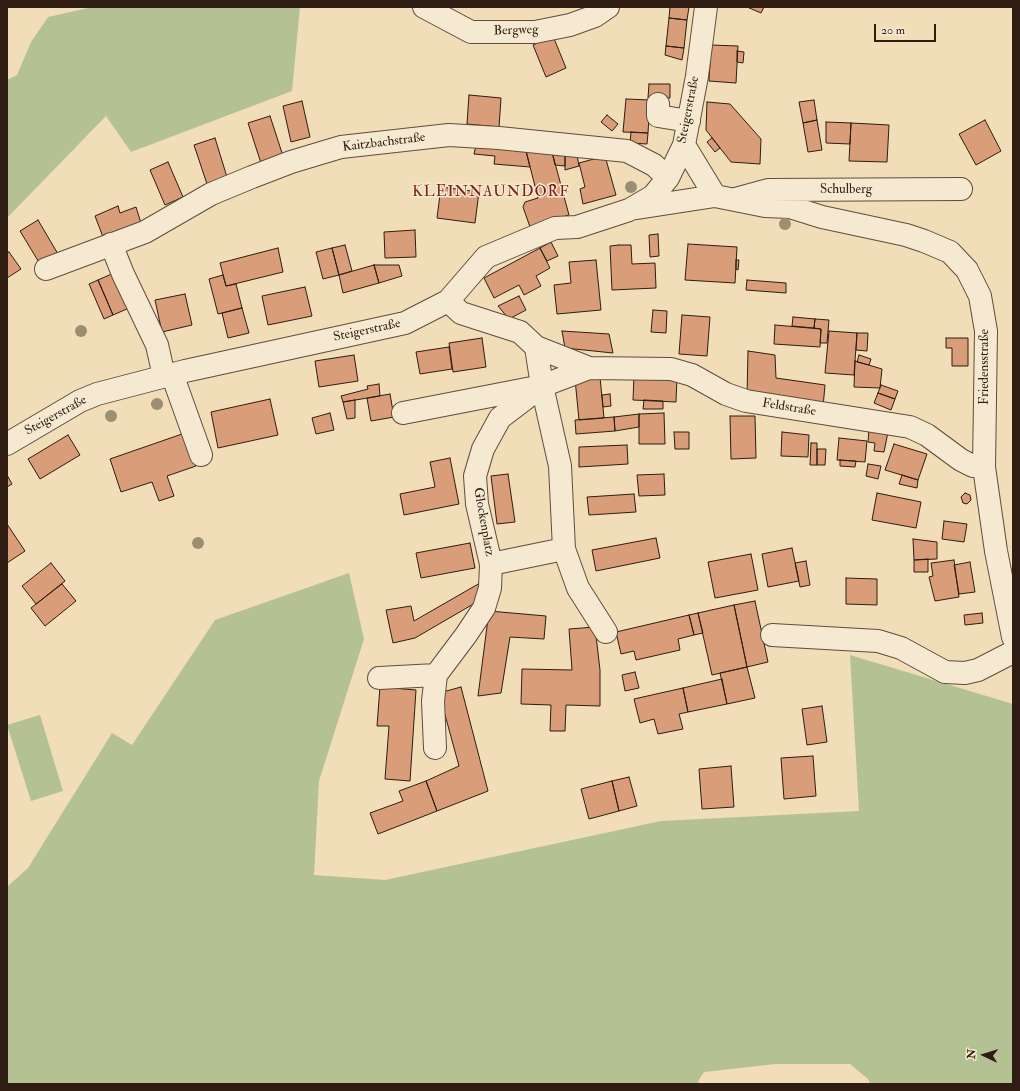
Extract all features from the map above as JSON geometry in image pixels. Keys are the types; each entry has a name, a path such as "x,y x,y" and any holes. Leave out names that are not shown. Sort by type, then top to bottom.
{"street":[{"name":"Bergweg","path":"424,7 472,32 535,32 563,26 595,16 608,7"},
{"name":"Steigerstraße","path":"7,444 80,400 168,375 405,323 448,301 486,257 556,228 577,227 632,208 653,196 668,178 684,145 706,7"},
{"path":"658,104 658,116 689,121"},
{"name":"Kaitzbachstraße","path":"46,269 145,232 211,194 291,162 341,147 449,135 499,138 627,151 654,165 668,178"},
{"path":"684,145 723,198"},
{"name":"Schulberg","path":"723,198 768,190 961,189"},
{"name":"Friedensstraße","path":"632,208 723,198 765,206 790,207 822,217 906,235 950,252 967,270 980,296 986,331 984,467 996,551 1013,637"},
{"path":"111,244 123,274 157,345 201,456"},
{"name":"Feldstraße","path":"448,301 461,313 520,332 536,347 589,368 670,370 692,375 726,394 746,401 910,427 927,435 961,460 973,466 984,467"},
{"path":"536,347 542,386 560,466 564,549 578,588 606,632"},
{"name":"Feldstraße","path":"542,386 589,368"},
{"path":"403,413 542,386"},
{"name":"Glockenplatz","path":"436,675 484,608 490,588 490,564 477,504 475,476 483,449 500,418 542,386"},
{"name":"Glockenplatz","path":"490,564 564,549"},
{"path":"772,635 878,641 901,648 945,672 958,673 978,670 1013,652"},
{"path":"379,678 436,675 433,701 435,748"}],"green space":[{"path":"93,7 300,7 292,91 131,152 106,116 7,218 7,80 17,75 31,42 48,17"},
{"path":"349,573 364,639 319,781 314,875 385,880 661,821 859,811 850,655 1013,704 1013,1084 870,1084 868,1079 850,1064 776,1064 704,1072 698,1081 699,1084 7,1084 7,887 28,868 112,733 132,745 215,620"},
{"path":"40,715 63,791 31,801 7,725"}],"building":[{"path":"670,7 689,7 687,20 669,18"},
{"path":"747,7 764,7 761,13"},
{"path":"669,18 687,20 684,48 666,46"},
{"path":"553,36 566,68 546,77 533,45"},
{"path":"711,45 738,46 736,83 709,81"},
{"path":"666,46 684,48 682,60 665,55"},
{"path":"737,51 744,52 743,63 737,62"},
{"path":"649,84 670,84 670,98 648,98"},
{"path":"469,95 501,98 499,127 467,124"},
{"path":"626,99 650,100 648,133 623,132"},
{"path":"814,100 817,120 803,123 799,102"},
{"path":"302,101 310,137 291,142 283,106"},
{"path":"707,102 730,104 761,139 760,164 731,162 706,130"},
{"path":"607,115 618,124 612,131 601,122"},
{"path":"270,116 283,156 261,163 248,123"},
{"path":"817,120 822,150 808,152 803,123"},
{"path":"985,120 1001,151 976,165 959,134"},
{"path":"826,122 851,123 850,144 826,143"},
{"path":"851,123 889,125 887,162 849,161"},
{"path":"631,132 648,133 647,144 630,143"},
{"path":"215,138 227,177 207,184 194,145"},
{"path":"712,138 720,148 715,152 707,142"},
{"path":"476,145 526,151 530,167 494,164 495,156 474,154"},
{"path":"526,151 552,152 569,215 530,227 523,207 525,202 538,198"},
{"path":"552,152 565,154 565,166 555,165"},
{"path":"565,154 577,155 579,166 565,170"},
{"path":"605,156 616,195 583,204 580,189 585,187 579,163"},
{"path":"168,162 183,197 165,205 150,170"},
{"path":"441,187 479,192 475,223 437,218"},
{"path":"118,206 120,213 136,207 141,223 103,237 95,216"},
{"path":"38,220 58,254 40,264 20,231"},
{"path":"415,230 416,257 385,258 384,232"},
{"path":"658,234 659,256 650,257 649,235"},
{"path":"551,242 558,256 547,261 540,248"},
{"path":"688,244 737,247 735,283 685,280"},
{"path":"345,245 352,271 339,275 332,248"},
{"path":"631,245 632,264 655,263 656,288 612,290 610,246"},
{"path":"278,248 283,272 226,286 220,263"},
{"path":"332,248 339,275 323,279 316,252"},
{"path":"540,248 550,268 536,276 541,286 524,295 519,285 494,298 484,278"},
{"path":"9,252 21,269 7,278 7,253"},
{"path":"596,260 601,310 557,314 554,285 571,283 569,262"},
{"path":"736,260 739,260 738,270 736,269"},
{"path":"374,265 379,283 343,293 339,275"},
{"path":"374,265 399,265 402,276 379,283"},
{"path":"114,273 129,308 113,315 98,280"},
{"path":"223,275 226,286 236,284 242,308 218,314 209,279"},
{"path":"98,280 113,315 104,319 89,284"},
{"path":"747,280 786,283 786,293 746,290"},
{"path":"305,287 312,316 268,325 262,296"},
{"path":"185,294 192,325 162,332 155,300"},
{"path":"519,296 526,310 509,319 498,306"},
{"path":"242,308 249,333 228,338 222,313"},
{"path":"653,310 667,311 666,333 651,332"},
{"path":"682,315 710,317 707,356 679,354"},
{"path":"793,317 815,319 814,328 792,326"},
{"path":"815,319 829,320 827,343 820,343 821,329 814,328"},
{"path":"775,325 821,329 820,347 774,344"},
{"path":"562,331 609,334 613,353 565,348"},
{"path":"829,331 857,333 854,375 825,373"},
{"path":"857,333 868,333 867,351 856,350"},
{"path":"482,338 486,367 453,372 449,343"},
{"path":"946,338 968,338 968,366 952,366 952,348 946,348"},
{"path":"449,347 452,369 420,374 416,352"},
{"path":"748,351 775,355 776,378 825,385 823,407 747,397"},
{"path":"354,355 358,381 319,387 315,361"},
{"path":"859,355 871,359 869,365 857,362"},
{"path":"855,361 882,369 880,388 854,387"},
{"path":"634,375 677,377 676,402 633,400"},
{"path":"600,377 604,418 579,420 575,379"},
{"path":"379,384 380,396 343,402 341,396 368,389 367,386"},
{"path":"881,385 898,391 895,399 878,393"},
{"path":"878,393 895,399 891,410 874,403"},
{"path":"390,394 394,417 371,421 367,398"},
{"path":"610,394 611,406 603,407 602,395"},
{"path":"270,399 278,435 218,448 211,412"},
{"path":"355,400 355,418 347,419 343,402"},
{"path":"644,400 663,401 663,409 643,409"},
{"path":"330,413 334,430 316,434 312,418"},
{"path":"664,413 665,444 639,444 639,414"},
{"path":"639,414 639,427 615,431 614,417"},
{"path":"730,416 755,416 756,458 731,459"},
{"path":"614,417 615,431 576,434 575,420"},
{"path":"869,429 888,432 884,452 874,451 875,443 868,442"},
{"path":"674,432 689,432 689,449 675,449"},
{"path":"782,432 809,435 808,457 781,456"},
{"path":"185,433 196,466 167,476 174,496 159,501 152,482 121,492 110,459"},
{"path":"68,435 80,455 40,479 28,459"},
{"path":"839,438 867,441 865,462 837,460"},
{"path":"811,443 817,443 817,465 810,465"},
{"path":"894,444 927,454 918,480 885,470"},
{"path":"627,445 628,464 579,467 579,447"},
{"path":"817,449 826,449 825,465 817,465"},
{"path":"450,458 459,504 404,515 400,494 435,487 430,462"},
{"path":"840,460 856,461 855,467 840,466"},
{"path":"868,464 881,466 878,479 866,476"},
{"path":"508,474 515,522 497,524 491,476"},
{"path":"664,474 665,495 639,496 637,475"},
{"path":"7,475 12,484 7,487"},
{"path":"902,475 918,480 917,488 899,484"},
{"path":"877,493 921,502 916,528 872,520"},
{"path":"965,493 970,495 971,500 967,504 963,503 961,497"},
{"path":"634,494 636,512 589,515 587,497"},
{"path":"944,521 967,524 964,542 942,539"},
{"path":"7,524 25,551 7,563"},
{"path":"656,538 660,558 596,571 592,550"},
{"path":"913,539 937,542 937,559 914,560"},
{"path":"470,543 475,568 421,578 416,553"},
{"path":"792,548 799,581 768,587 762,554"},
{"path":"751,554 758,590 715,598 708,562"},
{"path":"928,559 928,572 914,572 914,560"},
{"path":"954,560 959,597 935,601 929,577 933,576 931,563"},
{"path":"806,561 810,585 800,587 795,563"},
{"path":"970,562 975,592 959,594 954,565"},
{"path":"51,563 65,581 36,604 22,586"},
{"path":"846,578 877,579 877,605 846,604"},
{"path":"480,583 482,599 415,638 393,643 386,610 411,606 414,621"},
{"path":"62,584 76,601 45,626 31,608"},
{"path":"755,601 768,662 747,667 734,605"},
{"path":"734,605 747,667 712,675 698,613"},
{"path":"489,611 546,616 544,639 510,637 501,693 478,696"},
{"path":"698,613 703,633 694,635 689,615"},
{"path":"982,613 983,623 965,625 964,615"},
{"path":"689,615 694,635 678,639 680,650 636,660 634,651 621,654 616,632"},
{"path":"595,627 600,670 600,706 566,705 565,731 550,731 551,705 521,704 522,669 572,670 569,629"},
{"path":"747,667 755,698 727,704 720,673"},
{"path":"635,672 639,688 625,691 622,675"},
{"path":"722,679 727,704 688,712 683,688"},
{"path":"380,687 416,690 410,781 385,779 389,726 377,726"},
{"path":"461,687 488,791 437,811 426,781 459,766 439,693"},
{"path":"683,688 688,712 679,714 683,729 658,734 654,719 640,723 634,699"},
{"path":"822,706 827,742 807,745 802,709"},
{"path":"813,756 816,796 784,799 781,758"},
{"path":"731,766 734,807 702,809 699,769"},
{"path":"629,777 637,806 619,811 612,781"},
{"path":"426,781 437,811 378,834 370,813 403,801 399,791"},
{"path":"612,781 619,811 589,819 581,789"}],"district":[{"name":"KLEINNAUNDORF","path":"491,193"}]}
